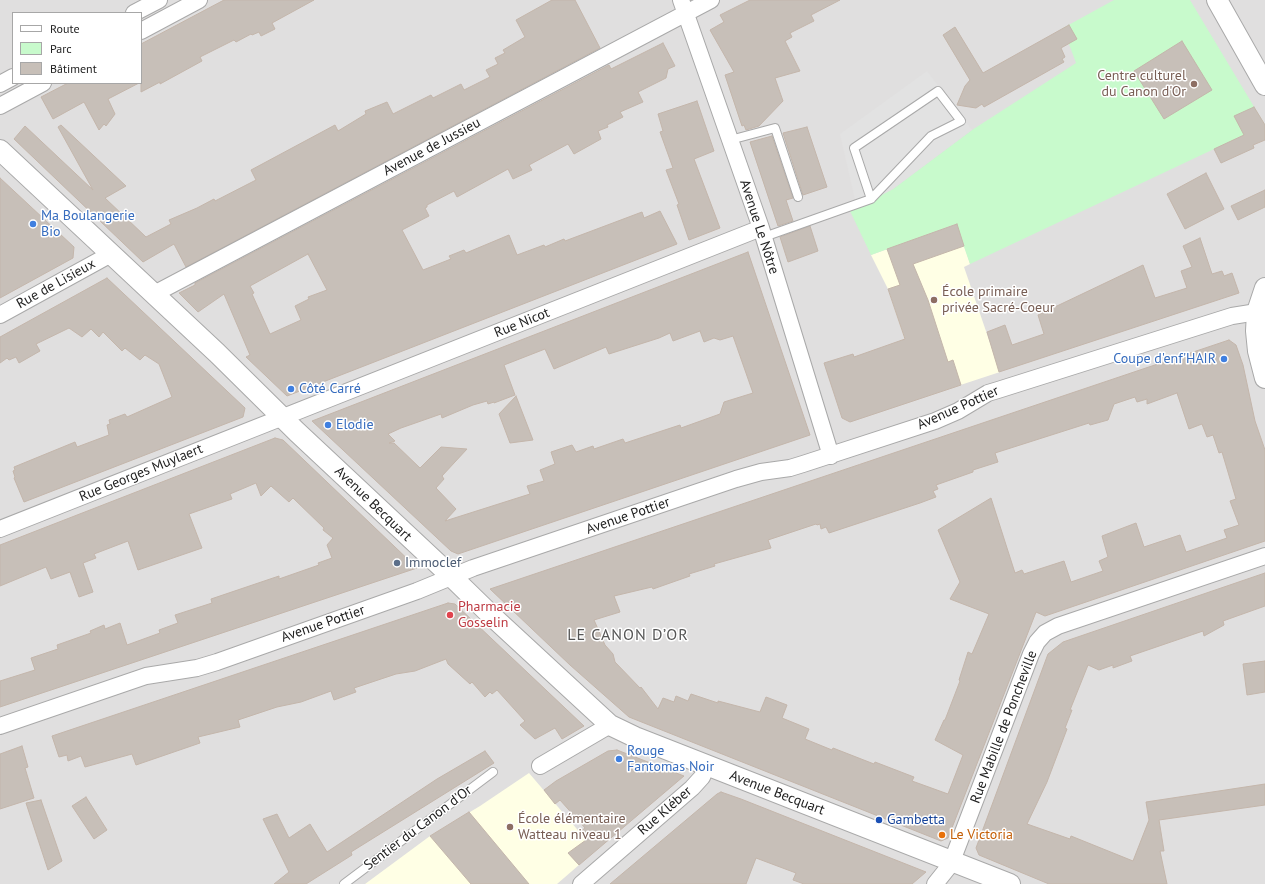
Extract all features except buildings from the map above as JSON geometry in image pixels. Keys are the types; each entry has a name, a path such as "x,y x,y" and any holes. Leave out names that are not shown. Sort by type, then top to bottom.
{"street":[{"path":"136,12 159,0"},
{"path":"142,30 199,0"},
{"name":"Avenue de Jussieu","path":"154,294 683,7 711,0"},
{"path":"1216,0 1265,85"},
{"name":"Avenue Le Nôtre","path":"683,7 762,232 831,456"},
{"path":"0,84 12,78"},
{"path":"0,106 41,84"},
{"name":"Avenue Becquart","path":"0,150 218,353 283,418 493,617 610,725 635,737 1010,884"},
{"name":"Rue Nicot","path":"283,418 762,232"},
{"name":"Rue de Lisieux","path":"0,314 111,254"},
{"path":"1262,298 1256,331 1258,351 1265,378"},
{"name":"Avenue Pottier","path":"0,726 146,676 189,669 217,662 417,591 473,568 736,479 761,472 790,468 831,456 958,411 975,400 993,392 1232,316 1262,298"},
{"name":"Rue Georges Muylaert","path":"0,529 283,418"},
{"name":"Rue Mabille de Poncheville","path":"934,884 952,861 1031,654 1037,642 1045,633 1058,626 1265,556"},
{"path":"540,766 610,725"},
{"name":"Rue Kléber","path":"581,884 692,788 702,777 708,766"}],"lane":[{"path":"762,232 871,199 931,136 961,121 938,91 854,148 871,199"},
{"path":"730,140 774,128 798,196"},
{"name":"Sentier du Canon d'Or","path":"344,884 493,772"}],"shaded area":[{"path":"0,0 1265,0 1265,884 0,884"},
{"path":"927,71 972,130 893,189 857,208 840,134"},
{"name":"École primaire privée Sacré-Coeur","path":"957,224 970,264 964,267 1000,372 924,397 888,289 871,255"},
{"name":"École élémentaire Watteau niveau 1","path":"529,773 588,842 568,853 579,865 557,884 365,884 430,836 480,806"}],"green space":[{"path":"1114,0 1190,0 1265,125 970,264 956,224 871,255 850,211 893,189 972,130 1076,63 1063,28"}],"place":[{"name":"Centre culturel du Canon d'Or","path":"1194,84"},
{"name":"Ma Boulangerie Bio","path":"33,224"},
{"name":"École primaire privée Sacré-Coeur","path":"934,300"},
{"name":"Coupe d'enf'HAIR","path":"1224,359"},
{"name":"Côté Carré","path":"291,389"},
{"name":"Elodie","path":"328,425"},
{"name":"Immoclef","path":"397,563"},
{"name":"Pharmacie Gosselin","path":"450,615"},
{"name":"Rouge Fantomas Noir","path":"619,759"},
{"name":"Gambetta","path":"879,820"},
{"name":"École élémentaire Watteau niveau 1","path":"510,827"},
{"name":"Le Victoria","path":"942,835"}],"district":[{"name":"LE CANON D’OR","path":"628,635"}]}
